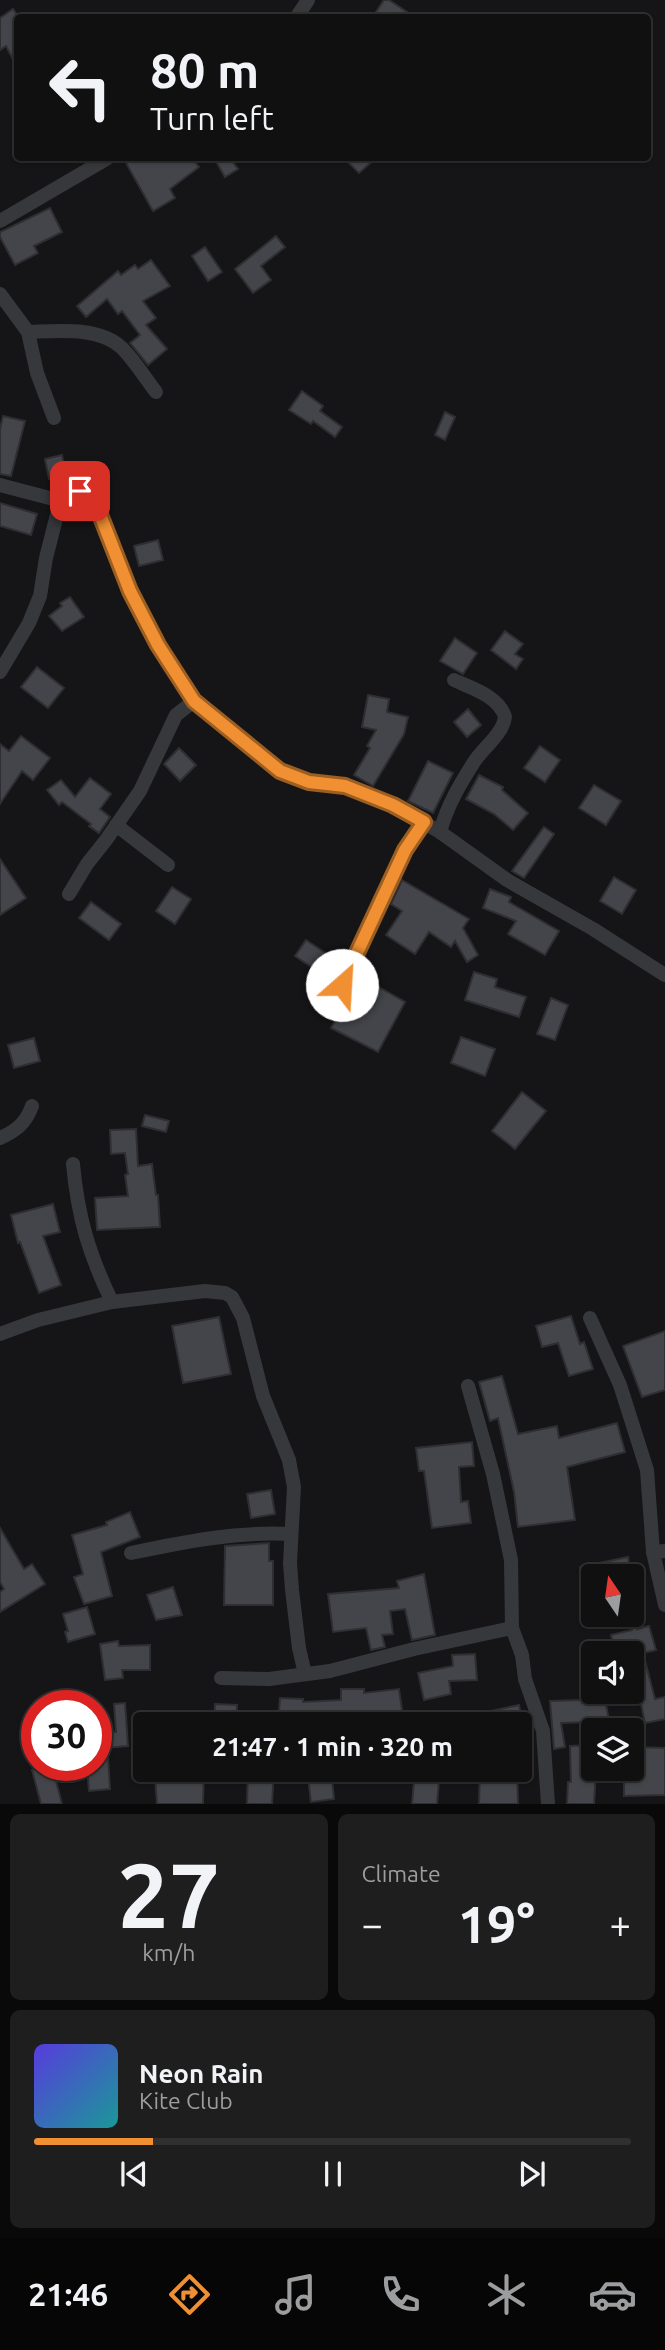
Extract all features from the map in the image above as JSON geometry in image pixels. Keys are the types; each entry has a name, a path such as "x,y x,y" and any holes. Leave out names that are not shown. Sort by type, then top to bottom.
{"street":[{"path":"0,221 103,161"},
{"path":"0,294 28,332 37,373 54,418"},
{"path":"28,332 77,331 112,340 123,349 156,392"},
{"path":"0,485 61,501"},
{"path":"0,672 29,623 40,596 48,545 62,495 80,491 94,504 141,613 194,701 280,771 309,782 345,786 393,805 440,832 507,880 593,929 665,975"},
{"path":"440,832 457,789 500,729 505,717 503,710 491,698 454,680"},
{"path":"69,894 87,864 140,791 176,715 194,701"},
{"path":"342,985 405,850 424,822"},
{"path":"116,825 168,864"},
{"path":"0,1138 19,1127 26,1120 32,1106"},
{"path":"73,1164 76,1202 84,1236 112,1302"},
{"path":"0,1334 38,1320 112,1302 205,1290 225,1293 232,1297 243,1318 263,1396 289,1460 294,1487 290,1563 295,1621 305,1674"},
{"path":"590,1318 620,1385 647,1470 665,1605"},
{"path":"468,1386 493,1474 511,1560 512,1628 522,1655 525,1679 543,1731 548,1804"},
{"path":"131,1553 220,1537 291,1534"},
{"path":"221,1678 269,1679 361,1665 414,1649 512,1628"}],"building":[{"path":"384,0 389,0 410,14 375,14"},
{"path":"13,9 17,14 14,14 14,61 6,46 0,50 0,18"},
{"path":"194,161 199,167 170,189 175,198 153,211 126,163"},
{"path":"216,161 232,161 238,169 225,177"},
{"path":"347,161 373,161 359,173"},
{"path":"50,208 62,232 34,246 38,253 15,265 0,232"},
{"path":"276,236 285,247 261,266 271,280 253,293 235,269"},
{"path":"205,247 222,272 208,281 192,256"},
{"path":"151,260 170,286 143,301 156,318 146,325 167,349 148,365 130,343 140,335 122,311 118,314 107,299 86,317 77,306 118,271 121,275 135,265 138,269"},
{"path":"302,391 323,406 320,411 342,427 335,437 313,421 311,424 289,410"},
{"path":"445,412 455,417 445,440 435,435"},
{"path":"3,416 25,421 11,476 0,474 0,429"},
{"path":"62,455 66,475 49,479 45,459"},
{"path":"0,503 37,514 31,535 0,526"},
{"path":"158,540 163,560 139,566 134,546"},
{"path":"70,597 84,617 62,631 49,616 62,606 60,603"},
{"path":"505,631 523,644 515,654 523,659 516,669 491,650"},
{"path":"455,638 477,653 463,674 440,661"},
{"path":"37,667 64,688 48,708 21,687"},
{"path":"368,695 389,699 387,712 408,717 404,734 373,786 354,775 370,748 367,746 376,730 362,727"},
{"path":"468,709 481,725 467,737 454,722"},
{"path":"21,736 50,758 33,780 22,771 0,804 0,744 9,751"},
{"path":"540,746 560,760 545,782 524,768"},
{"path":"179,748 196,765 180,781 164,764"},
{"path":"428,761 453,773 433,813 408,801"},
{"path":"479,775 503,787 502,790 528,813 513,830 494,814 466,799"},
{"path":"90,778 111,794 100,809 110,817 99,833 62,802 59,805 47,790 61,780 75,797"},
{"path":"594,785 621,801 606,825 579,808"},
{"path":"544,827 554,834 524,878 512,871"},
{"path":"0,859 26,898 0,915"},
{"path":"614,877 636,890 622,914 600,901"},
{"path":"402,880 469,919 463,928 478,955 467,962 455,941 451,947 429,932 415,954 386,935 402,911 391,904"},
{"path":"172,887 191,899 175,924 156,911"},
{"path":"490,889 511,897 509,902 559,931 545,955 508,934 516,921 483,908"},
{"path":"91,902 121,924 109,940 79,918"},
{"path":"306,940 336,960 325,976 295,956"},
{"path":"474,972 497,979 495,987 526,997 519,1017 465,1000"},
{"path":"361,977 405,1002 378,1052 331,1028"},
{"path":"551,998 568,1005 555,1040 537,1034"},
{"path":"461,1037 495,1049 485,1076 451,1063"},
{"path":"34,1038 40,1061 14,1068 8,1045"},
{"path":"522,1092 546,1111 515,1149 492,1131"},
{"path":"145,1115 169,1121 166,1132 142,1126"},
{"path":"136,1129 138,1166 152,1164 160,1227 97,1230 95,1198 128,1196 125,1153 111,1154 110,1130"},
{"path":"53,1204 60,1232 43,1236 61,1285 39,1293 20,1242 18,1243 11,1215"},
{"path":"571,1316 580,1344 584,1342 593,1369 569,1376 558,1343 542,1347 536,1326"},
{"path":"219,1317 231,1374 183,1383 172,1326"},
{"path":"665,1331 665,1390 642,1397 623,1346"},
{"path":"502,1376 518,1434 557,1426 559,1438 617,1423 625,1452 567,1467 575,1520 518,1527 514,1492 498,1418 490,1421 479,1382"},
{"path":"472,1442 474,1466 459,1467 461,1502 468,1501 471,1523 432,1528 424,1471 419,1471 416,1448"},
{"path":"271,1490 275,1514 251,1518 247,1494"},
{"path":"130,1512 140,1537 101,1552 112,1596 84,1604 74,1577 83,1574 72,1535 107,1525 106,1522"},
{"path":"0,1528 24,1569 32,1564 45,1584 0,1612 0,1592 4,1589 0,1582"},
{"path":"269,1543 269,1561 273,1561 273,1605 224,1605 225,1546"},
{"path":"628,1557 629,1564 594,1564"},
{"path":"424,1574 435,1635 412,1640 405,1609 390,1611 393,1634 382,1635 385,1647 371,1650 366,1628 333,1632 328,1594 399,1588 397,1581"},
{"path":"173,1587 182,1615 156,1620 147,1595"},
{"path":"87,1607 95,1634 68,1642 63,1614"},
{"path":"649,1626 656,1650 644,1653 644,1641 613,1641 611,1635"},
{"path":"118,1641 119,1646 150,1645 150,1670 122,1670 123,1678 105,1680 100,1644"},
{"path":"475,1654 477,1680 449,1681 451,1694 424,1700 418,1673 453,1666 452,1655"},
{"path":"644,1657 655,1699 665,1697 665,1719 645,1723 641,1704 644,1704"},
{"path":"341,1689 364,1689 364,1693 399,1689 402,1712 279,1712 280,1698 303,1699 303,1702 341,1700"},
{"path":"581,1700 581,1704 606,1704 609,1718 581,1718 581,1722 561,1723 565,1747 554,1749 550,1701"},
{"path":"125,1703 128,1746 112,1747 112,1733 116,1732 114,1704"},
{"path":"215,1704 237,1705 237,1712 215,1712"},
{"path":"519,1705 520,1712 491,1712"},
{"path":"570,1746 581,1746 581,1781 595,1781 594,1804 567,1804 568,1782 571,1782"},
{"path":"644,1747 665,1748 665,1795 624,1796 624,1781 644,1781"},
{"path":"35,1781 56,1781 62,1804 41,1804"},
{"path":"88,1781 109,1781 110,1789 89,1791"},
{"path":"155,1782 204,1782 203,1804 157,1804"},
{"path":"248,1782 273,1782 272,1804 247,1804"},
{"path":"309,1782 332,1782 334,1799 311,1802"},
{"path":"414,1782 439,1782 437,1804 412,1804"},
{"path":"480,1782 517,1782 518,1804 479,1804"}],"route":[{"path":"80,491 99,512 130,591 158,645 194,701 280,771 309,782 345,786 393,805 424,822 405,850 342,985"}]}
